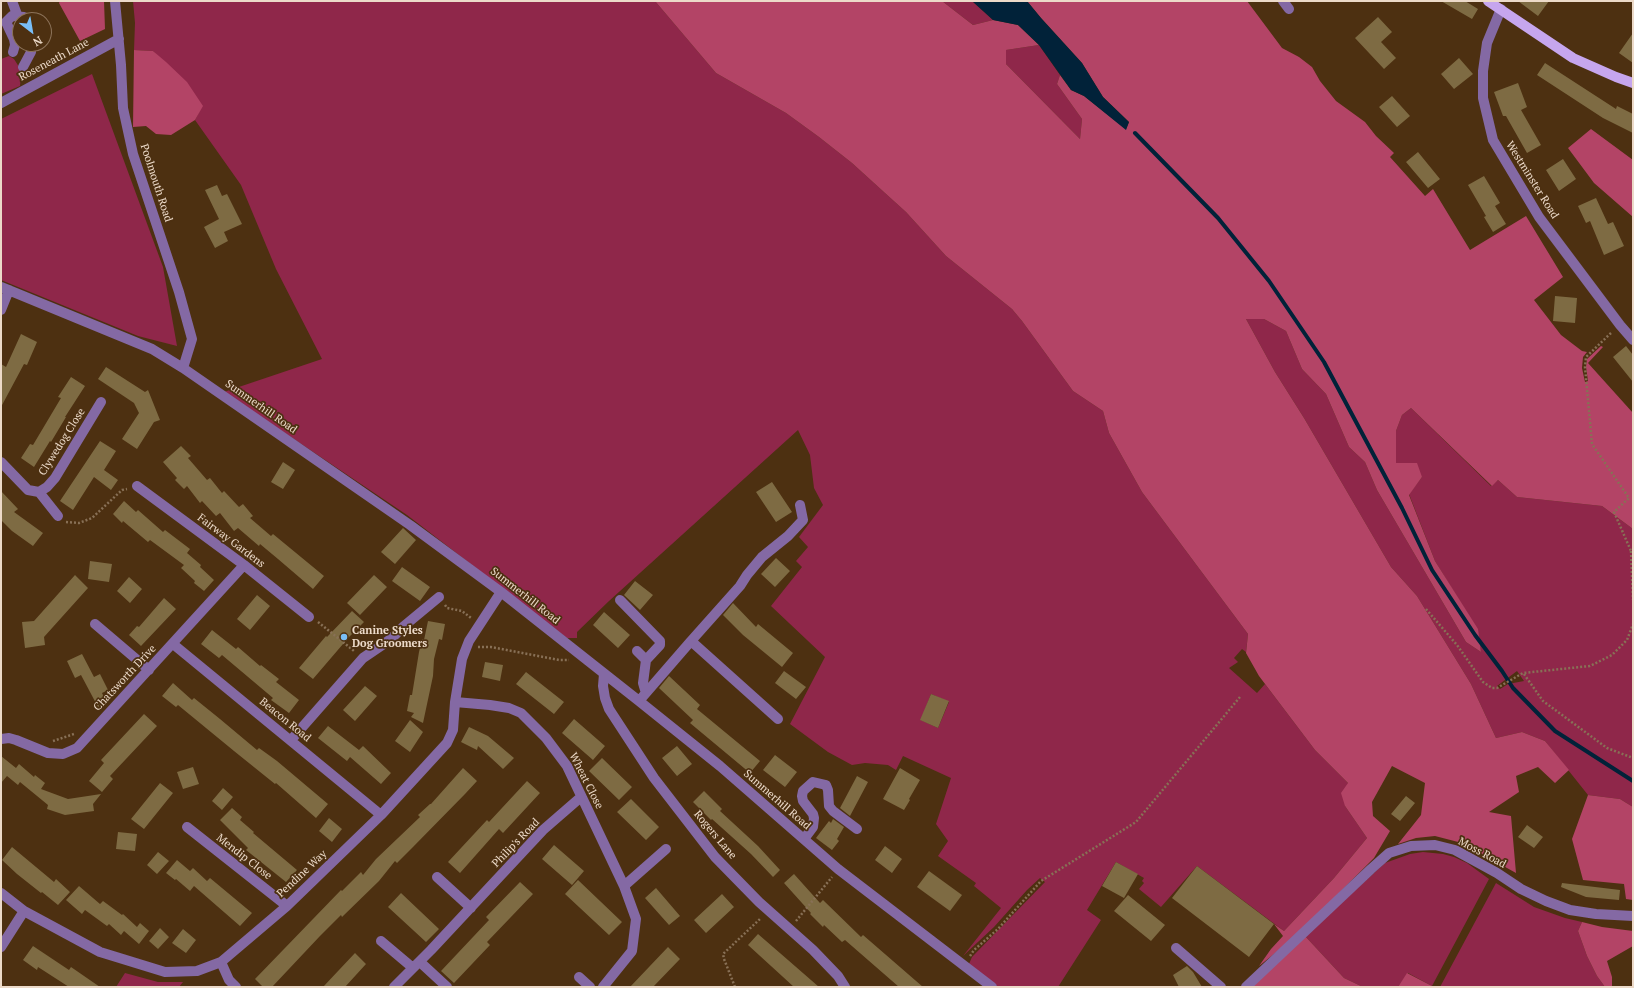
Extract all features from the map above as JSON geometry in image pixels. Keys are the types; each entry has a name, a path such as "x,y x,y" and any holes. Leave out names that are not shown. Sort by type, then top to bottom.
{"main road":[{"path":"1488,1 1573,58 1616,78 1633,83"}],"street":[{"path":"12,1 18,12"},
{"name":"Poolmouth Road","path":"115,1 123,108 133,154 179,292 192,339 183,368"},
{"name":"Westminster Road","path":"1501,9 1487,43 1483,71 1483,98 1493,140 1539,217 1620,325 1633,340"},
{"path":"12,16 6,22 12,35"},
{"name":"Roseneath Lane","path":"1,103 119,39"},
{"path":"23,67 31,52"},
{"path":"1,310 5,288"},
{"name":"Summerhill Road","path":"5,288 152,349 183,368 410,525 502,592 604,674 643,697 838,869 992,987"},
{"name":"Clywedog Close","path":"39,492 47,487 55,478 101,402"},
{"name":"Clywedog Close","path":"1,462 28,490 39,492 58,516"},
{"name":"Fairway Gardens","path":"137,486 244,565 309,617"},
{"path":"643,697 740,586 762,557 788,536 803,520 800,505"},
{"name":"Chatsworth Drive","path":"1,739 9,738 16,740 48,753 63,754 77,748 244,565"},
{"name":"Pendine Way","path":"1,893 24,911 100,952 165,972 197,971 221,962 287,906 381,815 447,743 453,730 455,702 462,658 480,625 502,592"},
{"path":"291,740 363,658 391,639 404,626 439,597"},
{"path":"620,600 660,641 660,645 646,660 643,697"},
{"path":"95,624 149,670"},
{"path":"691,641 778,719"},
{"name":"Beacon Road","path":"173,644 381,815"},
{"path":"637,652 646,660"},
{"name":"Rogers Lane","path":"604,674 603,686 609,709 654,778 715,857 769,911 813,950 838,976 845,987"},
{"name":"Wheat Close","path":"455,702 509,708 521,713 557,751 567,766 624,886 636,919 632,951 603,987"},
{"path":"804,839 813,827 814,818 813,814 803,801 802,796 803,791 813,782 826,785 828,790 829,806 833,811 856,829"},
{"name":"Philip's Road","path":"394,987 471,908 543,830 581,797"},
{"name":"Mendip Close","path":"187,827 287,906"},
{"name":"Moss Road","path":"1246,987 1389,853 1411,846 1435,845 1455,850 1497,873 1521,889 1570,910 1596,914 1633,916"},
{"path":"624,886 666,849"},
{"path":"437,877 471,908"},
{"path":"1,947 24,911"},
{"path":"381,941 447,987"},
{"path":"1176,948 1221,987"},
{"path":"221,962 229,980 236,987"},
{"path":"579,977 590,987"}],"path":[{"path":"1620,325 1586,357 1585,367 1592,444 1628,498 1614,512 1632,552 1633,600"},
{"path":"58,516 62,521 79,523 92,518 122,490 137,486"},
{"path":"439,597 447,608 462,611 480,625"},
{"path":"1426,609 1457,645 1483,682 1492,688 1497,688 1523,673 1590,666 1612,655 1627,640 1633,624"},
{"path":"309,617 363,658"},
{"path":"467,647 491,647 559,660 586,659"},
{"path":"1523,673 1543,700 1607,748 1633,758"},
{"path":"964,965 974,950 998,929 1041,881 1136,822 1240,697"},
{"path":"34,748 76,733"},
{"path":"789,929 838,869"},
{"path":"735,987 723,954 769,911"}],"shaded area":[{"path":"60,1 104,1 105,29 80,41 59,3"},
{"path":"133,1 655,1 716,73 786,113 852,163 906,212 946,256 1012,309 1073,391 1103,411 1109,433 1142,492 1248,634 1246,652 1242,649 1234,658 1238,662 1229,668 1257,693 1265,684 1315,750 1348,783 1345,806 1367,838 1334,878 1284,931 1197,866 1161,907 1139,889 1144,883 1142,881 1144,878 1116,862 1087,910 1101,920 1058,987 998,987 969,964 972,957 1045,882 1040,878 1027,890 994,927 963,956 1001,908 974,886 976,883 938,856 948,841 936,824 951,778 903,756 896,770 888,765 865,763 852,765 828,752 790,724 825,657 771,606 802,567 796,561 808,547 799,537 823,505 814,488 810,455 798,430 609,601 577,632 577,638 567,638 407,515 224,392 322,359 276,269 241,185 195,120 202,106 153,51 134,50 135,23","holes":["931,694 949,702 938,728 921,720"]},
{"path":"655,1 942,1 973,25 993,20 1018,25 1039,45 1006,50 1006,64 1080,139 1082,119 1057,84 1060,75 1071,90 1084,96 1126,129 1129,122 1103,97 1082,63 1027,1 1247,1 1282,48 1299,57 1312,67 1320,81 1336,101 1365,122 1376,136 1394,153 1390,157 1425,196 1433,189 1470,250 1526,216 1563,277 1534,300 1561,335 1582,351 1587,352 1583,357 1582,368 1585,382 1588,381 1586,367 1587,359 1601,346 1603,347 1588,363 1633,413 1633,529 1602,506 1517,497 1498,480 1492,486 1411,408 1402,415 1396,431 1396,463 1417,463 1422,477 1409,495 1435,561 1478,629 1481,652 1466,642 1377,490 1365,462 1349,447 1326,394 1302,369 1286,331 1264,319 1246,319 1275,372 1304,418 1391,567 1417,596 1471,684 1496,738 1522,732 1545,741 1569,770 1555,783 1538,767 1516,776 1519,792 1489,812 1511,816 1516,873 1462,843 1435,836 1416,838 1398,844 1421,815 1425,783 1392,766 1372,802 1373,816 1390,831 1374,858 1294,938 1259,966 1271,949 1283,936 1274,924 1284,931 1334,878 1367,838 1345,806 1341,793 1348,783 1315,750 1259,676 1246,653 1248,634 1142,492 1109,433 1103,411 1073,391 1012,309 946,256 906,212 852,163 786,113 716,73"},
{"path":"942,1 972,1 993,20 973,25"},
{"path":"1039,45 1060,75 1057,84 1082,119 1080,139 1006,64 1006,50"},
{"path":"134,50 153,51 187,82 203,106 195,120 171,135 156,134 146,126 133,127"},
{"path":"9,56 14,59 21,70 19,72 21,76 20,86 1,94 1,59"},
{"path":"92,74 163,267 177,346 138,336 1,280 1,119"},
{"path":"1591,129 1633,160 1633,217 1594,183 1568,148"},
{"path":"1246,319 1264,319 1286,331 1302,369 1326,394 1349,447 1365,462 1377,490 1466,642 1481,652 1477,629 1435,561 1409,494 1422,477 1396,463 1396,431 1402,415 1411,408 1491,486 1498,480 1517,497 1602,506 1633,529 1633,807 1620,799 1588,795 1545,741 1522,732 1496,738 1471,684 1417,596 1391,567 1304,418 1275,372","holes":["1517,671 1524,681 1508,684 1500,689 1497,686"]},
{"path":"1588,795 1620,799 1633,807 1633,900 1626,899 1624,884 1583,880 1572,839"},
{"path":"1423,852 1443,854 1454,857 1467,863 1489,879 1432,986 1408,973 1398,987 1363,987 1344,978 1305,936 1385,863 1410,854"},
{"path":"1496,883 1534,907 1565,918 1582,922 1578,931 1587,956 1597,976 1605,987 1440,987"},
{"path":"1582,922 1602,927 1633,931 1633,946 1607,961 1612,977 1612,986 1605,987 1597,976 1587,956 1578,931"},
{"path":"1305,936 1344,978 1363,987 1252,987"},
{"path":"125,973 158,982 183,982 179,987 116,987"},
{"path":"1407,973 1432,986 1398,987"}],"water":[{"path":"972,1 1027,1 1082,63 1103,97 1129,122 1126,130 1084,96 1071,90 1039,45 1018,25 993,20"}],"building":[{"path":"1441,1 1465,1 1478,9 1472,19"},
{"path":"1518,1 1549,1 1538,16"},
{"path":"1378,17 1392,32 1381,42 1396,58 1384,69 1355,38"},
{"path":"1633,33 1633,63 1619,53"},
{"path":"1459,58 1473,74 1454,89 1441,74"},
{"path":"1545,63 1616,109 1617,106 1633,114 1633,133 1603,118 1537,75"},
{"path":"1518,83 1527,107 1521,110 1541,145 1527,153 1506,116 1503,116 1494,92"},
{"path":"1392,96 1410,116 1397,127 1379,107"},
{"path":"1418,152 1440,179 1428,188 1406,162"},
{"path":"1563,159 1576,179 1559,191 1546,170"},
{"path":"1484,176 1500,203 1495,206 1506,224 1493,232 1484,217 1486,216 1468,185"},
{"path":"217,185 222,196 227,194 242,224 224,232 228,241 215,248 204,227 219,219 205,190"},
{"path":"1596,198 1608,224 1613,222 1624,246 1604,255 1590,221 1586,223 1578,206"},
{"path":"1555,296 1577,298 1575,323 1553,321"},
{"path":"21,334 37,342 27,365 24,364 1,407 1,364 6,367"},
{"path":"1626,346 1633,355 1633,382 1613,357"},
{"path":"106,367 145,392 148,390 160,420 154,422 137,449 122,439 139,413 134,403 98,379"},
{"path":"71,377 85,386 34,467 21,458 30,444 33,445 61,398 58,397"},
{"path":"100,441 116,451 104,470 118,480 111,490 94,477 73,510 60,501"},
{"path":"181,446 191,456 188,458 207,480 210,478 222,493 224,491 239,507 243,504 253,516 250,518 271,536 273,534 324,576 313,589 260,544 259,546 238,528 234,531 220,513 216,516 202,501 200,503 187,486 184,489 175,480 177,478 163,462"},
{"path":"283,462 295,470 283,489 271,482"},
{"path":"772,482 792,512 776,522 756,492"},
{"path":"1,491 18,509 14,512 43,533 33,546 12,531 1,520"},
{"path":"124,501 136,512 138,510 163,532 165,530 190,549 187,553 201,565 200,567 214,580 204,591 194,583 195,581 181,568 184,565 150,540 148,542 123,521 122,523 113,514"},
{"path":"403,528 416,540 395,564 381,552"},
{"path":"776,558 790,571 775,587 761,574"},
{"path":"90,561 112,564 109,582 88,579"},
{"path":"402,567 430,587 420,601 392,581"},
{"path":"75,575 88,588 44,637 45,645 25,648 22,622 34,621"},
{"path":"374,575 387,587 360,615 347,603"},
{"path":"129,577 142,589 130,603 117,591"},
{"path":"635,581 653,595 640,610 624,595"},
{"path":"257,595 270,606 250,630 237,619"},
{"path":"164,598 176,609 141,646 129,635 137,626 139,627"},
{"path":"733,603 756,627 758,624 793,653 782,667 743,635 723,615"},
{"path":"352,611 364,622 313,679 299,668 326,636 327,637"},
{"path":"604,612 630,635 618,648 593,625"},
{"path":"428,621 445,624 442,640 439,639 434,659 433,676 423,723 411,717 414,713 407,711 410,695 412,695 422,639 424,640"},
{"path":"212,630 236,649 238,647 260,666 261,665 279,679 276,682 299,700 289,713 271,700 273,698 222,655 219,658 201,644"},
{"path":"82,654 94,677 100,674 108,690 102,693 106,702 98,707 81,675 75,678 67,661"},
{"path":"485,662 503,665 500,681 482,677"},
{"path":"784,671 806,687 796,699 775,683"},
{"path":"526,672 564,702 554,714 516,684"},
{"path":"669,676 700,705 697,709 760,761 750,773 690,723 693,720 659,688"},
{"path":"173,683 192,700 194,698 257,750 259,748 277,761 328,804 316,818 276,783 275,784 178,705 176,707 162,696"},
{"path":"365,686 377,696 355,721 343,710"},
{"path":"931,694 949,701 938,728 920,720"},
{"path":"144,714 157,726 110,776 113,779 102,792 89,781 104,763 101,760"},
{"path":"574,719 605,746 593,760 562,733"},
{"path":"410,720 423,732 410,752 395,741"},
{"path":"328,726 359,750 363,746 391,773 381,784 350,757 347,761 318,738"},
{"path":"469,727 488,736 514,758 503,769 478,746 477,750 461,742"},
{"path":"677,746 692,764 677,776 662,758"},
{"path":"775,755 797,772 785,787 763,770"},
{"path":"1,756 16,768 19,764 34,777 35,775 45,783 41,789 68,799 101,794 93,804 94,811 65,815 47,809 48,805 20,782 18,785 7,776 1,783"},
{"path":"602,758 632,787 619,800 589,771"},
{"path":"193,767 199,784 183,789 177,772"},
{"path":"463,768 477,781 397,863 395,861 379,881 320,936 272,987 263,987 255,979 341,890 342,891 361,872 363,875 376,859 420,817 418,815 431,804"},
{"path":"900,768 920,780 904,810 883,799"},
{"path":"857,776 868,782 850,816 840,808"},
{"path":"527,781 540,793 503,833 499,829 460,873 448,862 487,820 489,822"},
{"path":"160,783 173,793 144,829 131,819"},
{"path":"223,788 233,797 222,810 212,801"},
{"path":"704,791 722,809 720,811 758,846 780,870 773,877 751,854 712,819 711,820 693,802"},
{"path":"1406,796 1415,803 1400,821 1391,814"},
{"path":"631,799 659,827 646,840 617,812"},
{"path":"232,808 242,817 240,820 254,832 253,833 297,870 286,882 246,850 248,848 220,820"},
{"path":"329,818 342,829 332,842 319,831"},
{"path":"833,819 844,827 837,839 839,841 832,850 816,838 829,821 831,823"},
{"path":"1527,825 1543,837 1534,848 1518,837"},
{"path":"118,832 137,834 135,851 116,849"},
{"path":"554,845 584,871 572,885 542,859"},
{"path":"885,846 902,859 892,873 875,860"},
{"path":"12,847 54,882 56,879 70,892 58,905 17,874 2,860"},
{"path":"158,852 169,861 157,874 147,865"},
{"path":"177,860 190,871 193,868 207,881 210,878 252,913 240,926 194,886 190,891 166,873"},
{"path":"1116,862 1138,874 1124,898 1102,886"},
{"path":"1197,866 1274,924 1249,957 1172,898"},
{"path":"929,871 962,895 950,911 917,887"},
{"path":"794,874 820,903 823,900 861,937 863,935 923,987 899,987 845,940 842,942 824,925 823,927 784,883"},
{"path":"578,880 622,922 609,935 565,894"},
{"path":"520,882 533,894 487,942 490,945 454,983 441,971 489,920 486,917"},
{"path":"1562,883 1620,890 1619,900 1586,897 1561,887"},
{"path":"79,886 100,904 103,901 122,915 123,914 137,927 140,923 149,931 139,944 124,931 121,935 109,924 107,926 85,910 82,914 66,900"},
{"path":"656,888 680,916 669,925 645,898"},
{"path":"401,893 439,929 426,942 388,907"},
{"path":"722,894 734,907 706,933 694,920"},
{"path":"1128,895 1165,925 1151,941 1114,911"},
{"path":"160,928 169,937 158,949 149,941"},
{"path":"183,929 196,940 186,953 172,943"},
{"path":"758,934 819,987 794,987 748,945"},
{"path":"33,946 69,970 71,967 100,987 69,987 38,967 37,970 23,960"},
{"path":"668,947 680,959 653,987 630,987"},
{"path":"355,953 366,964 345,987 323,987"},
{"path":"1187,966 1193,972 1202,987 1179,987 1173,975"}],"waterway":[{"path":"1135,133 1218,218 1269,281 1324,362 1402,508 1432,570 1475,635 1513,688 1555,731 1633,781"}],"place":[{"name":"Canine Styles Dog Groomers","path":"344,637"}]}
